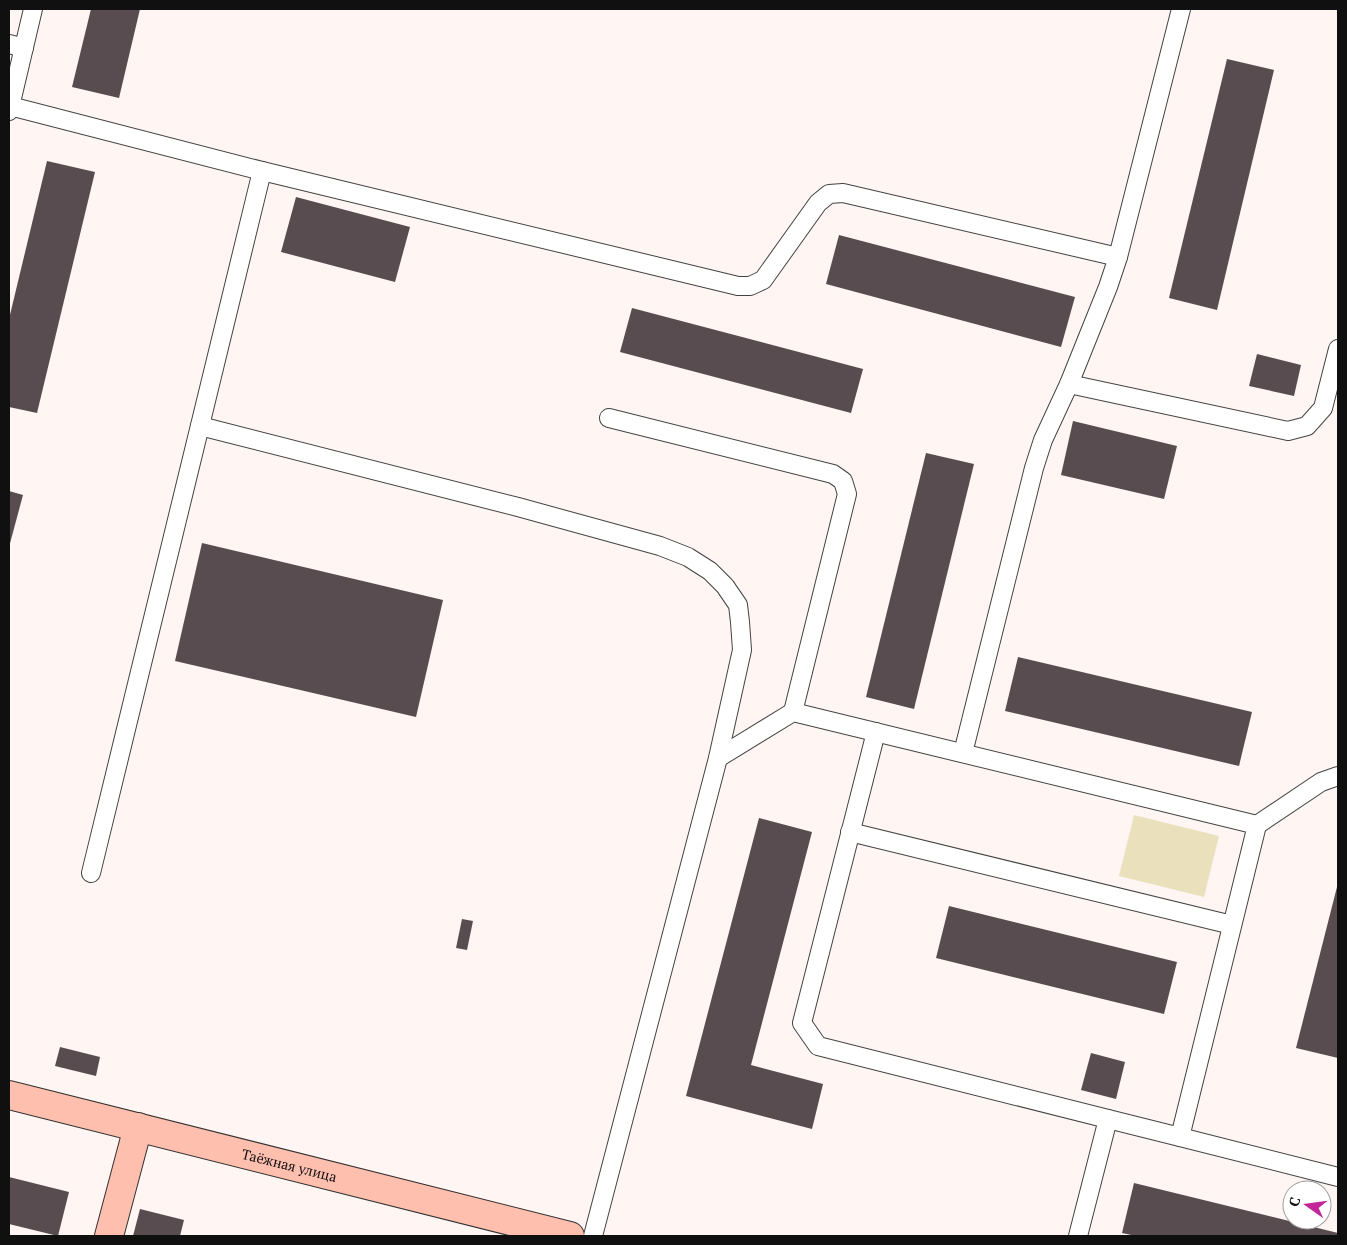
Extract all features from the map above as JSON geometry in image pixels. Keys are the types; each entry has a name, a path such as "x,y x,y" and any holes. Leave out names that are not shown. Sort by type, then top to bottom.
{"street":[{"name":"Таёжная улица","path":"9,1095 570,1236"},
{"path":"109,1236 138,1127"}],"lane":[{"path":"33,9 16,46 9,108 738,286 750,286 763,280 818,203 829,194 844,193 1118,257"},
{"path":"963,753 1034,468 1108,288 1118,257 1181,9"},
{"path":"91,873 262,171"},
{"path":"1069,384 1288,431 1308,426 1323,408 1338,350"},
{"path":"610,418 833,474 843,481 847,494 793,712 718,758"},
{"path":"200,426 518,507 660,546 688,557 710,571 725,586 738,605 742,650 718,758 593,1236"},
{"path":"793,712 1256,825"},
{"path":"876,732 802,1023 818,1046 1338,1177"},
{"path":"1180,1137 1256,825 1321,782 1338,776"},
{"path":"850,832 1232,924"},
{"path":"1078,1236 1108,1119"}],"shaded area":[{"path":"1134,815 1219,836 1204,897 1119,876"}],"building":[{"path":"91,9 140,9 119,98 72,87"},
{"path":"1227,59 1274,70 1217,310 1169,298"},
{"path":"47,161 95,172 37,413 9,407 9,319"},
{"path":"296,197 410,227 395,282 281,252"},
{"path":"839,235 1075,297 1061,347 826,284"},
{"path":"632,308 863,369 851,413 620,352"},
{"path":"1257,354 1301,365 1294,396 1249,386"},
{"path":"1073,421 1177,446 1164,499 1061,475"},
{"path":"926,453 974,464 914,709 866,697"},
{"path":"9,491 23,495 9,547"},
{"path":"202,543 443,600 416,717 175,661"},
{"path":"1018,657 1252,712 1239,766 1005,711"},
{"path":"759,818 812,832 751,1065 823,1084 812,1129 686,1096"},
{"path":"1338,883 1338,1058 1296,1048"},
{"path":"949,906 1177,962 1164,1014 936,958"},
{"path":"462,919 473,921 467,950 456,948"},
{"path":"60,1047 100,1057 96,1076 55,1066"},
{"path":"1091,1053 1125,1062 1116,1099 1081,1090"},
{"path":"9,1177 69,1192 58,1236 9,1224"},
{"path":"1134,1183 1282,1219 1282,1230 1326,1230 1338,1233 1338,1236 1136,1236 1122,1233"},
{"path":"140,1209 184,1220 180,1236 133,1236"}]}
